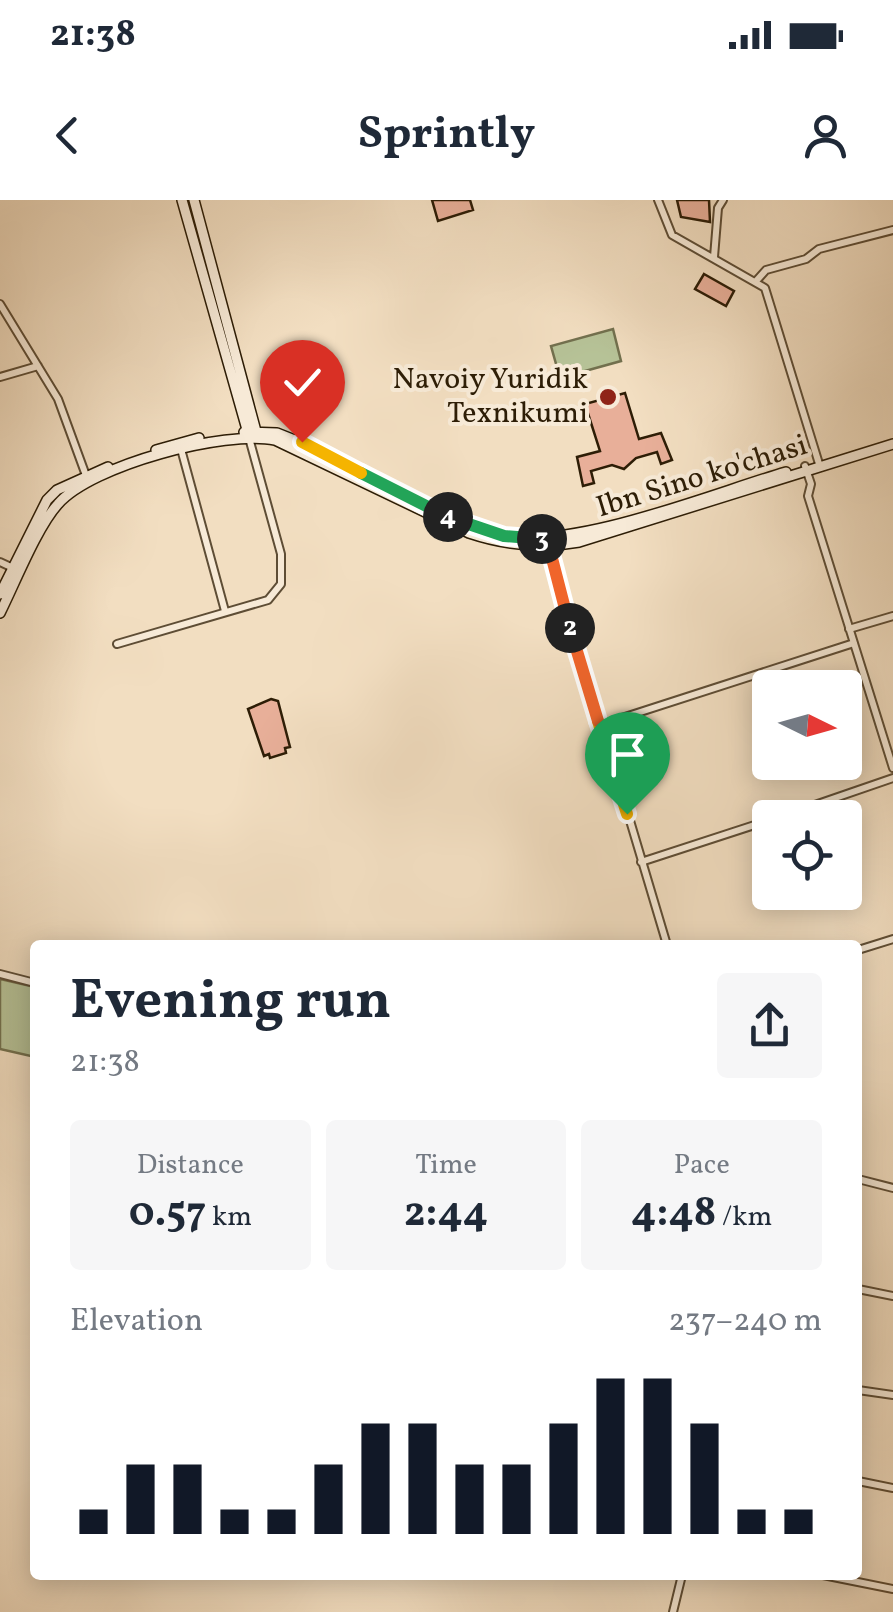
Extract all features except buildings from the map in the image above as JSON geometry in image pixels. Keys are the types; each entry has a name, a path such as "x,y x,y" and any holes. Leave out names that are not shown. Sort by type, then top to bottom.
{"main road":[{"path":"182,200 253,434"},
{"path":"194,200 253,434"},
{"path":"0,594 47,500 57,490 180,446 253,434 302,442 477,529 548,542 893,441"},
{"path":"0,613 55,507 87,480"}],"street":[{"path":"658,200 672,235 765,288 819,464"},
{"path":"714,258 722,200"},
{"path":"757,280 766,270 806,259 819,249 893,230"},
{"path":"0,304 58,399 87,480"},
{"path":"0,377 38,366"},
{"path":"117,644 268,600 281,584 281,554 253,434"},
{"path":"180,446 225,612"},
{"path":"806,469 811,484 808,496 893,768"},
{"path":"548,542 665,940"},
{"path":"0,562 13,568"},
{"path":"850,629 893,616"},
{"path":"600,725 854,643"},
{"path":"829,800 893,778"},
{"path":"641,862 752,826"},
{"path":"862,949 893,938"},
{"path":"0,974 30,982"},
{"path":"862,1179 893,1188"},
{"path":"862,1289 893,1296"},
{"path":"862,1390 893,1394"},
{"path":"862,1482 893,1488"},
{"path":"673,1612 681,1580"},
{"path":"846,1580 893,1590"}],"green space":[{"path":"613,329 621,361 560,378 551,346"},
{"path":"0,979 30,986 30,1056 0,1049"}],"place":[{"name":"Navoiy Yuridik Texnikumi","path":"608,397"}],"route":[{"path":"302,442 452,520 504,536 547,539 627,814"}]}
